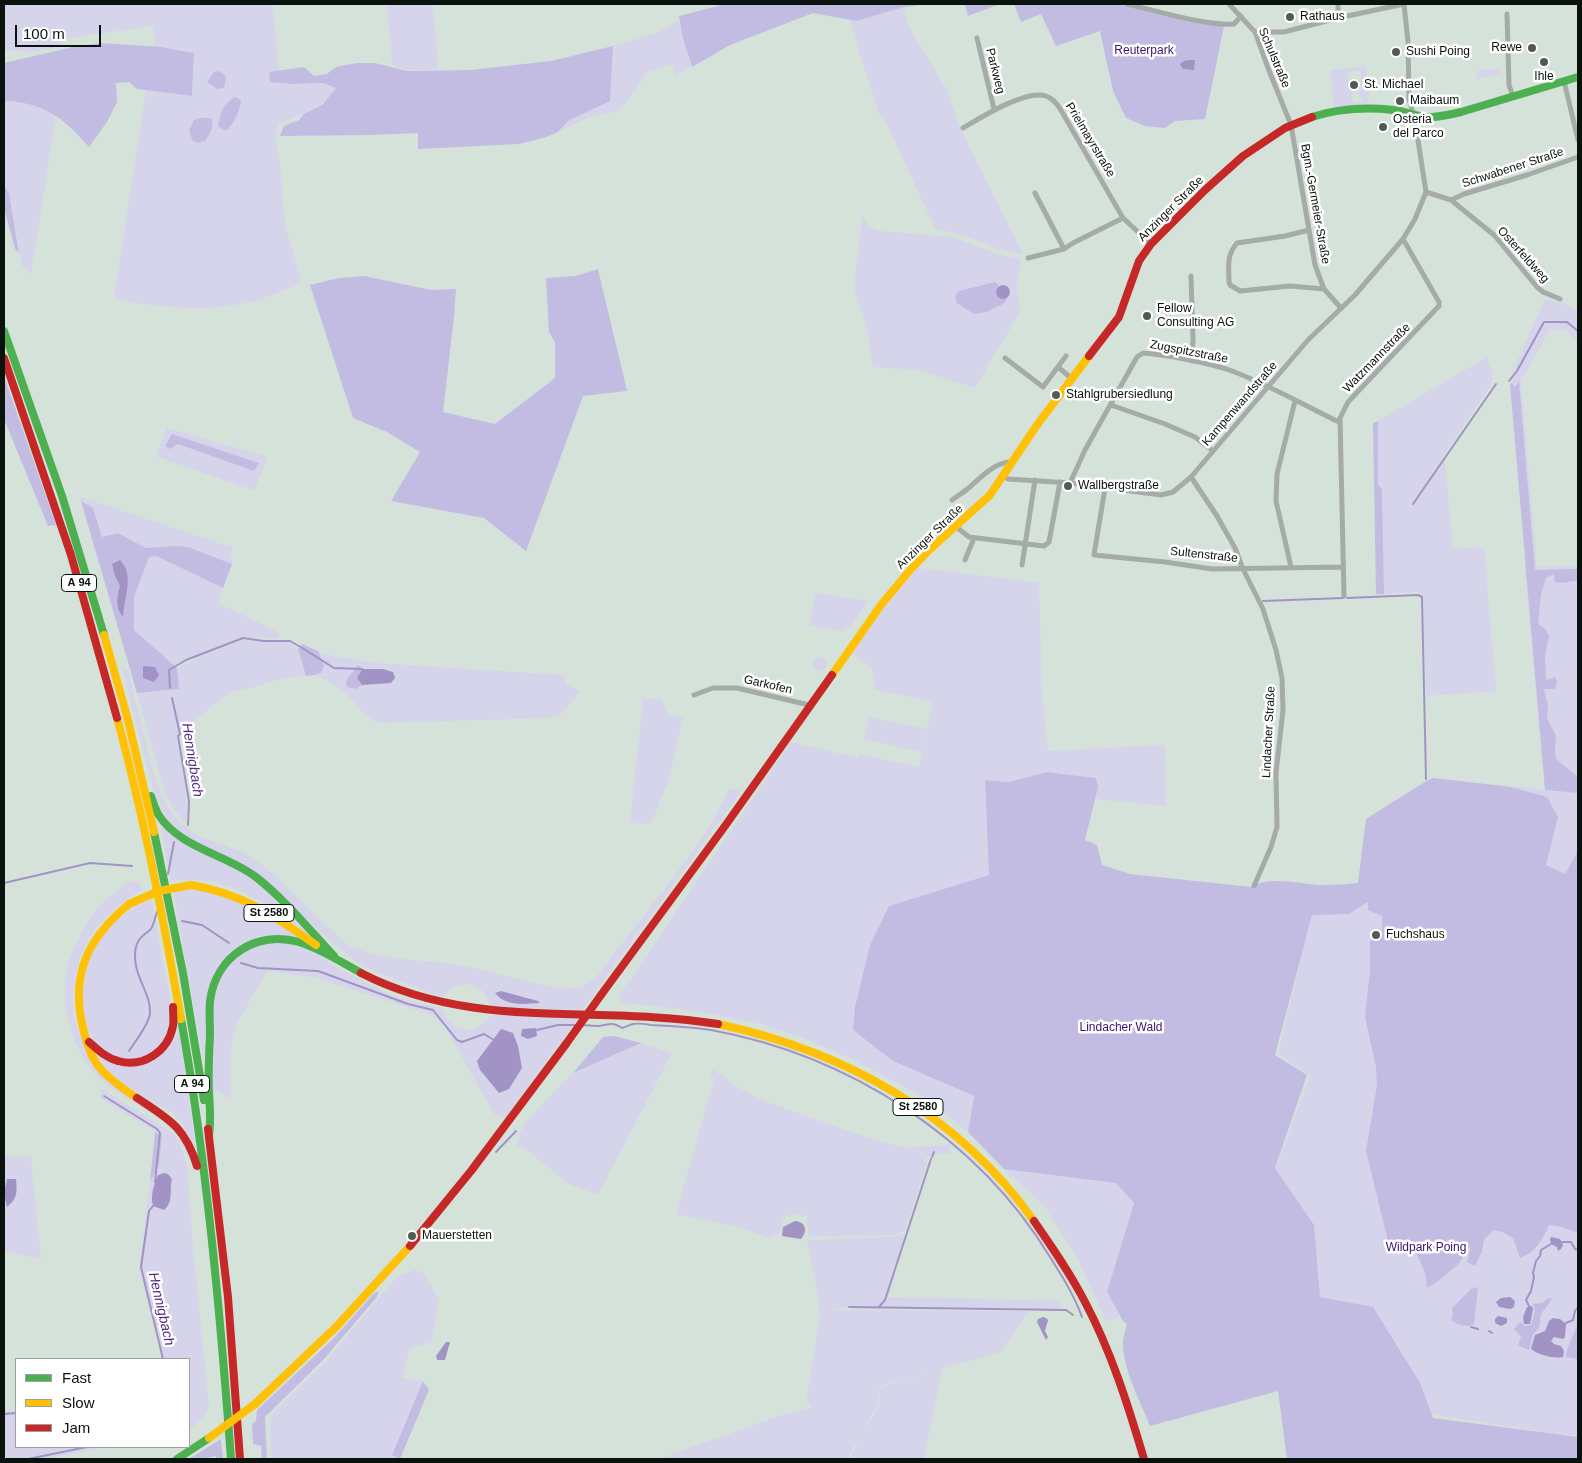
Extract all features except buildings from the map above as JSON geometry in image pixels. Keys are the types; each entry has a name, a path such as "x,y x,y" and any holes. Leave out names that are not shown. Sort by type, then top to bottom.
{"main road":[{"name":"Anzinger Straße","path":"177,1459 255,1404 334,1330 411,1245 486,1153 725,826 881,605 911,569 990,495 1011,462 1119,317 1139,261 1150,244 1246,152 1291,125 1320,114 1333,112 1390,109 1424,117 1441,116 1578,76"},
{"name":"A 94","path":"4,331 53,469 109,654 140,772 174,926 209,1135 228,1297 240,1459"},
{"name":"A 94","path":"4,358 44,472 96,641 140,813 174,978 191,1080 206,1190 224,1360 231,1459"},
{"path":"140,772 146,778 152,801 169,827 195,846 234,862 251,872 268,887 338,960"},
{"name":"St 2580","path":"85,1037 81,1023 78,993 83,964 92,944 106,923 129,904 145,895 162,889 191,886 226,891 247,900 265,910 338,960 372,979 429,999 466,1007 538,1014 676,1018 707,1022 754,1032 798,1045 860,1072 899,1095 974,1152 1015,1195 1068,1268 1099,1330 1127,1402 1144,1459"},
{"path":"209,1135 211,1123 209,1091 210,1001 216,975 222,966 240,949 262,940 274,938 297,942 338,960"},
{"path":"85,1037 103,1056 117,1062 137,1063 154,1056 168,1041 172,1031 174,1014 170,992 174,978"},
{"path":"85,1037 98,1065 118,1085 168,1117 181,1130 196,1156 199,1176 206,1190"}],"street":[{"path":"1127,4 1194,19 1227,24 1234,24 1241,16"},
{"name":"Schulstraße","path":"1229,4 1255,32 1291,125"},
{"path":"1338,4 1338,18"},
{"path":"1255,32 1284,32 1404,4 1408,37 1409,99 1415,121 1426,192"},
{"path":"1507,14 1509,85 1512,96"},
{"name":"Parkweg","path":"977,38 994,109"},
{"path":"1564,81 1578,140"},
{"name":"Prielmayrstraße","path":"963,128 994,109 1033,96 1045,96 1056,102 1124,218 1150,244"},
{"name":"Bgm.-Germeier-Straße","path":"1291,125 1315,265 1324,290 1341,308"},
{"name":"Schwabener Straße","path":"1426,192 1451,200 1578,156"},
{"name":"Kampenwandstraße","path":"1002,475 1008,478 1070,483 1161,495 1177,490 1191,477 1308,340 1355,295 1403,239 1412,225 1426,192"},
{"path":"1035,193 1064,249"},
{"name":"Osterfeldweg","path":"1451,200 1494,235 1537,287 1543,292 1560,299"},
{"path":"1028,258 1064,249 1124,218"},
{"path":"1309,230 1285,236 1237,243 1230,251 1228,258 1229,282 1230,285 1240,291 1290,286 1324,290"},
{"name":"Watzmannstraße","path":"1344,596 1339,422 1341,413 1348,402 1439,306 1439,302 1403,239"},
{"path":"1191,276 1192,361"},
{"name":"Zugspitzstraße","path":"1070,483 1085,450 1140,354 1146,353 1192,361 1231,370 1339,422"},
{"path":"1005,358 1042,387 1066,356"},
{"path":"1058,367 1072,378"},
{"path":"1290,567 1276,501 1278,468 1295,401"},
{"path":"1111,404 1195,437 1212,451"},
{"name":"Anzinger Straße","path":"952,500 993,468 1011,462"},
{"name":"Lindacher Straße","path":"1191,477 1213,509 1235,548 1263,609 1280,667 1283,686 1283,710 1276,773 1277,827 1271,847 1254,886"},
{"path":"1022,565 1035,480"},
{"path":"955,526 974,538 1044,546 1049,542 1060,482"},
{"name":"Sultenstraße","path":"1105,488 1094,555 1212,569 1343,567"},
{"path":"965,560 974,538"},
{"name":"Garkofen","path":"694,695 713,688 737,688 809,705"}],"green space":[{"path":"4,4 273,4 279,71 269,72 270,82 293,84 323,83 336,88 323,103 304,114 280,123 275,134 280,164 285,225 300,275 300,284 273,295 229,306 179,308 114,298 146,90 192,96 194,54 155,47 153,26 62,39 63,46 33,52 4,50"},
{"path":"387,4 433,4 438,69 406,70 392,65"},
{"path":"725,4 928,4 904,7 856,21 813,13 730,45 692,67 683,39 679,16"},
{"path":"965,4 1000,4 968,16"},
{"name":"Reuterpark","path":"1014,4 1116,4 1224,26 1205,119 1175,121 1165,128 1145,126 1126,118 1113,91 1100,31 1056,46 1041,14 1021,22"},
{"path":"904,7 908,25 947,90 959,126 1022,252 1020,254 947,231 936,230 883,116 880,117 849,20 856,21"},
{"path":"679,21 692,67 675,75 673,64 648,72 627,102 613,112 587,118 558,132 568,121 610,101 613,46 654,34"},
{"path":"100,43 161,47 194,53 192,96 137,89 129,82 116,83 117,102 107,122 89,147 71,128 41,108 18,102 4,101 4,63 73,47"},
{"path":"613,46 610,101 568,121 558,132 519,144 418,149 418,133 280,136 284,126 299,120 304,114 323,104 336,88 323,83 293,84 270,82 269,72 304,67 314,76 327,74 336,67 357,63 375,63 407,71 471,70 551,61"},
{"path":"1366,67 1369,96 1367,105 1334,107 1330,70","holes":["1348,71 1360,71 1361,90 1359,90 1359,98 1362,98 1362,102 1353,103 1347,79"]},
{"path":"1500,69 1501,73 1476,79 1478,70"},
{"path":"219,71 226,76 225,85 223,88 217,89 207,82 214,72"},
{"path":"235,97 241,100 239,108 228,130 224,130 218,126 221,113 225,106"},
{"path":"4,101 32,105 44,109 56,117 31,274 22,266 9,193 4,185"},
{"path":"211,118 212,127 205,141 197,143 192,140 189,130 194,120"},
{"path":"4,185 9,193 19,253 15,249 4,208"},
{"path":"862,215 868,226 880,231 952,237 1003,256 1020,258 1017,283 1020,312 975,388 918,370 873,367 867,329 854,289"},
{"path":"598,269 627,391 583,396 526,551 484,518 391,501 420,452 387,432 353,418 310,285 339,278 364,276 431,290 456,289 443,412 495,424 555,378 555,342 549,332 546,278 576,276"},
{"path":"995,282 999,285 997,287 1002,299 1007,298 1005,303 987,312 974,314 957,303 955,296 959,291"},
{"name":"Wildpark Poing","path":"1544,301 1558,302 1578,310 1578,342 1566,330 1550,329 1521,381 1537,566 1578,566 1578,1436 1563,1434 1559,1459 1516,1459 1531,1430 1436,1415 1278,1358 1271,1322 1276,1167 1310,1076 1278,1054 1319,885 1358,883 1366,819 1428,780 1433,778 1545,790 1525,571 1535,570 1519,382 1515,387 1509,380"},
{"path":"1487,357 1492,370 1491,385 1441,459 1445,462 1453,549 1484,547 1496,691 1426,696 1423,595 1418,592 1384,594 1382,490 1378,484 1378,421"},
{"path":"4,376 56,525 48,526 4,419"},
{"path":"1519,381 1535,570 1578,569 1578,581 1555,582 1554,574 1546,578 1541,595 1538,624 1545,629 1549,636 1545,657 1546,680 1555,677 1557,682 1555,689 1544,689 1548,705 1547,718 1556,736 1556,759 1578,777 1578,793 1545,790 1510,384 1512,383 1515,387"},
{"path":"1378,421 1378,484 1382,490 1384,594 1376,594 1373,423"},
{"path":"167,428 268,457 254,491 156,456"},
{"path":"172,434 259,463 254,471 178,444 170,449 165,446"},
{"path":"80,497 233,548 230,557 233,559 232,564 188,547 146,548 118,533 102,537 93,508 81,501"},
{"path":"81,501 93,508 102,537 118,533 146,548 188,547 232,564 223,588 156,556 149,557 134,597 134,630 177,668 179,689 137,693"},
{"path":"156,556 223,588 218,603 278,632 279,639 243,637 173,665 134,630 134,597 149,557"},
{"path":"918,568 1039,583 1042,694 1048,751 1165,745 1166,806 1095,799 1098,787 1096,778 1047,772 1009,782 985,780 989,875 889,907 870,945 855,1007 853,1030 893,1061 974,1096 968,1132 921,1096 852,1059 798,1036 756,1023 712,1014 622,1003 618,997 791,742 858,758 859,754 919,767 927,730 921,752 864,739 869,717 927,729 933,702 874,689 870,668 852,653 884,608"},
{"path":"815,593 869,601 851,625 842,631 809,626"},
{"path":"244,640 290,643 298,649 306,676 283,678 251,688 229,692 178,735 187,799 186,823 174,810 164,790 137,693 179,689 177,668 207,653"},
{"path":"302,644 318,651 324,666 321,673 306,676 298,649"},
{"path":"318,651 323,654 375,663 565,675 567,684 581,691 561,714 549,718 381,723 366,715 338,687 315,675 321,672 324,666"},
{"path":"817,657 823,657 827,664 823,671 817,671 813,667 813,661"},
{"path":"121,665 128,671 152,767 161,795 171,812 196,835 243,852 269,870 346,944 359,950 387,957 459,965 565,989 582,987 597,976 672,879 711,825 728,791 733,788 741,792 582,1010 495,1007 482,991 470,984 460,985 451,989 443,996 438,996 357,963 312,925 260,875 186,837 168,820 154,792"},
{"path":"358,665 362,669 357,678 362,685 356,689 347,687 346,681"},
{"path":"643,699 661,699 667,713 683,718 669,779 651,824 630,823"},
{"name":"Lindacher Wald","path":"1047,772 1096,778 1098,787 1085,840 1097,845 1102,865 1130,874 1251,887 1275,881 1323,885 1358,883 1366,819 1433,778 1511,787 1547,797 1558,817 1546,865 1565,874 1578,851 1578,1233 1562,1227 1549,1225 1534,1249 1520,1258 1513,1238 1493,1230 1484,1240 1482,1252 1475,1266 1467,1262 1471,1246 1457,1265 1427,1288 1425,1272 1410,1240 1388,1241 1366,1151 1377,1085 1376,1067 1365,1017 1370,970 1370,941 1382,936 1382,916 1368,910 1368,902 1349,914 1312,915 1275,1055 1307,1075 1275,1168 1314,1225 1320,1297 1373,1307 1420,1383 1433,1418 1578,1437 1578,1459 1287,1459 1278,1391 1150,1426 1125,1362 1123,1340 1127,1324 1123,1321 1107,1292 1134,1203 1116,1183 1004,1169 968,1132 974,1096 893,1061 853,1030 855,1007 870,945 889,906 989,875 985,780 1009,782"},
{"path":"159,819 208,855 255,879 309,935 275,911 240,891 209,881 171,880"},
{"path":"134,880 139,883 142,890 120,905 100,923 86,945 77,970 73,997 74,1015 83,1041 99,1066 129,1096 173,1125 185,1142 190,1154 187,1156 181,1142 161,1120 109,1087 92,1070 78,1048 65,1003 66,973 75,945 100,905 124,885"},
{"path":"195,889 225,894 260,910 299,938 258,936 213,975 204,1062 173,890"},
{"path":"154,898 152,900 173,1016 165,1043 141,1060 117,1058 111,1056 98,1046 89,1032 83,1000 84,982 94,950 107,930 125,913"},
{"path":"286,941 315,953 384,992 406,1000 441,1008 450,1022 463,1030 475,1028 494,1015 578,1018 505,1118 494,1114 445,1027 432,1015 313,977 267,971 237,1023 230,1052 231,1100 218,1091 212,1092 213,999 217,980 239,953 253,946"},
{"path":"176,1035 180,1036 196,1148 183,1125 172,1112 140,1096 110,1073 98,1058 101,1056 125,1066 173,1041"},
{"path":"614,1036 641,1043 573,1073 603,1037"},
{"path":"641,1043 672,1053 598,1195 569,1184 527,1150 516,1146 520,1132 529,1118 573,1073"},
{"path":"714,1069 737,1087 764,1101 860,1135 905,1148 951,1144 950,1153 932,1155 924,1160 927,1163 905,1231 893,1235 808,1237 807,1216 794,1214 783,1217 779,1234 769,1238 742,1228 676,1214 714,1079 709,1075"},
{"path":"102,1089 170,1131 177,1138 187,1163 193,1249 209,1406 204,1417 190,1428 190,1358 163,1358 139,1269 150,1183 159,1165 162,1135 100,1098"},
{"path":"155,1132 162,1135 159,1165 150,1182"},
{"path":"4,1156 31,1157 41,1259 4,1251"},
{"path":"1004,1169 1116,1183 1134,1203 1107,1292 1120,1316 1107,1322 1076,1256 1045,1207"},
{"path":"906,1234 888,1297 1061,1301 1058,1310 838,1308 833,1310 1030,1311 1000,1352 942,1369 924,1459 849,1459 858,1443 855,1442 847,1459 658,1459 782,1415 812,1408 806,1400 820,1312 807,1240 893,1237","holes":["942,1369 883,1386 880,1390 878,1408 863,1431 877,1407 879,1388 882,1385"]},
{"path":"414,1270 422,1272 439,1299 432,1342 409,1350 402,1378 423,1381 392,1455 398,1459 271,1459 270,1420 273,1413 326,1361 396,1278"},
{"path":"1478,1287 1474,1324 1462,1325 1451,1320 1453,1315 1452,1308 1471,1289"},
{"path":"379,1291 377,1297 324,1359 265,1417 267,1459 262,1459 261,1446 253,1444 252,1424 256,1421 257,1410 334,1338 374,1293"},
{"path":"1549,1298 1552,1299 1541,1314 1539,1328 1533,1334 1529,1350 1518,1345 1521,1337 1514,1329 1520,1322 1525,1326 1531,1325 1535,1311 1533,1304 1542,1303"},
{"path":"1578,1323 1578,1359 1566,1357 1567,1350"},
{"path":"423,1381 429,1390 400,1459 392,1455"},
{"path":"15,1411 15,1448 99,1448 47,1459 4,1459 4,1413"},
{"path":"221,1439 223,1459 216,1459 216,1456 189,1459"}],"shaded area":[{"path":"1195,60 1194,70 1183,69 1180,64"},
{"path":"1000,285 1006,285 1010,292 1006,299 1000,299 996,295 996,289"},
{"path":"120,560 127,572 128,579 123,617 118,606 120,586 112,564"},
{"path":"143,666 155,667 159,675 154,682 143,678"},
{"path":"362,669 383,669 393,672 395,678 391,683 362,685 357,678"},
{"path":"501,991 540,1003 510,1003 495,993"},
{"path":"536,1028 537,1036 528,1039 521,1036 522,1029"},
{"path":"501,1029 513,1033 518,1046 522,1068 509,1089 499,1093 480,1070 477,1061"},
{"path":"168,1174 172,1179 170,1200 164,1210 153,1206 152,1194 158,1175"},
{"path":"7,1179 16,1179 17,1188 15,1198 7,1207 4,1193"},
{"path":"795,1221 802,1223 805,1227 805,1233 801,1239 782,1236 783,1227"},
{"path":"1551,1237 1560,1239 1563,1245 1558,1251 1557,1247 1551,1244"},
{"path":"1510,1297 1515,1301 1514,1307 1510,1309 1499,1307 1496,1302 1501,1298"},
{"path":"1532,1306 1530,1324 1524,1324 1523,1317 1527,1307"},
{"path":"1498,1316 1507,1318 1507,1323 1501,1326 1495,1323 1495,1319"},
{"path":"1043,1317 1048,1320 1045,1331 1048,1337 1046,1340 1037,1322 1038,1319"},
{"path":"1553,1318 1560,1319 1566,1324 1565,1337 1563,1339 1554,1337 1551,1341 1561,1346 1564,1351 1563,1357 1546,1356 1531,1349 1535,1335 1545,1331 1549,1321"},
{"path":"446,1342 450,1342 445,1360 437,1360 436,1356"}],"waterway":[{"path":"1509,381 1517,371 1544,322 1567,322 1578,331"},
{"path":"1413,504 1496,384"},
{"path":"1347,598 1418,595 1422,597 1426,779"},
{"path":"1263,601 1343,598"},
{"name":"Hennigbach","path":"170,688 169,670 186,660 243,638 264,641 290,641 334,668 362,669"},
{"name":"Hennigbach","path":"172,698 180,734 178,736 189,801 188,825"},
{"name":"Hennigbach","path":"168,874 174,842"},
{"path":"4,883 90,863 132,866"},
{"name":"Hennigbach","path":"129,1051 144,1028 150,1014 148,998 136,965 136,947 140,939 151,928 157,912"},
{"path":"182,921 202,925 229,943"},
{"path":"241,963 258,968 318,971 408,1004 433,1010 457,1040 462,1042 484,1034 494,1040"},
{"path":"582,1025 599,1026 613,1024 622,1028 639,1024 711,1030 762,1042 811,1059 859,1081 904,1108 947,1139 986,1174 1020,1214 1050,1257 1072,1293 1082,1317"},
{"path":"537,1030 558,1025 577,1025"},
{"name":"Hennigbach","path":"104,1096 157,1129 160,1133 155,1182"},
{"path":"496,1152 516,1131"},
{"path":"932,1157 934,1152"},
{"path":"879,1307 885,1300 931,1159"},
{"name":"Hennigbach","path":"153,1206 149,1211 141,1267 163,1358"},
{"path":"1562,1242 1571,1242 1575,1249 1578,1250"},
{"path":"1529,1306 1526,1300 1531,1291 1536,1261 1540,1256 1541,1250 1551,1244"},
{"path":"849,1307 1066,1310 1073,1315"},
{"path":"1566,1323 1573,1320 1578,1307"},
{"path":"1471,1327 1478,1329"},
{"name":"Hennigbach","path":"4,1414 15,1413"},
{"name":"Hennigbach","path":"28,1459 82,1448"}],"traffic: fast":[{"path":"1312,117 1352,109 1397,111 1423,117 1442,116 1578,77"},
{"path":"4,331 62,496 104,635"},
{"path":"151,796 158,814 167,826 190,843 231,862 256,877 287,905 334,956"},
{"path":"154,832 183,973 204,1100"},
{"path":"209,1135 210,1001 220,971 229,959 241,950 254,944 268,940 283,939 315,948 361,973"},
{"path":"181,1019 198,1128 212,1238 231,1459"},
{"path":"177,1459 209,1438"}],"traffic: slow":[{"path":"832,675 881,605 911,569 928,551 990,495 1037,425 1089,356"},
{"path":"104,635 128,720 154,832"},
{"path":"117,718 152,868 181,1019"},
{"path":"191,885 226,894 257,907 316,945"},
{"path":"129,904 159,891 191,885"},
{"path":"129,904 103,930 93,944 81,974 79,991 83,1028 96,1063 112,1080 137,1098"},
{"path":"718,1024 765,1036 810,1051 853,1070 895,1092 934,1119 970,1149 1004,1183 1034,1221"},
{"path":"255,1404 336,1327 410,1246"},
{"path":"209,1438 255,1404"}],"traffic: jam":[{"path":"1089,356 1119,317 1139,261 1151,244 1205,190 1243,156 1285,128 1312,117"},
{"path":"4,358 71,555 117,718"},
{"path":"601,995 725,826 832,675"},
{"path":"361,973 404,991 448,1003 492,1010 672,1018 718,1024"},
{"path":"566,1044 601,995"},
{"path":"89,1042 114,1060 127,1063 145,1060 153,1056 166,1043 173,1024 173,1007"},
{"path":"410,1246 471,1171 566,1044"},
{"path":"137,1098 167,1118 174,1125 187,1142 197,1166"},
{"path":"208,1129 228,1297 240,1459"},
{"path":"1034,1221 1067,1270 1103,1340 1132,1419 1144,1459"}],"place":[{"name":"Rathaus","path":"1290,17"},
{"name":"Rewe","path":"1532,48"},
{"name":"Sushi Poing","path":"1396,52"},
{"name":"Ihle","path":"1544,62"},
{"name":"St. Michael","path":"1354,85"},
{"name":"Maibaum","path":"1400,101"},
{"name":"Osteria del Parco","path":"1383,127"},
{"name":"Fellow Consulting AG","path":"1147,316"},
{"name":"Stahlgrubersiedlung","path":"1056,395"},
{"name":"Wallbergstraße","path":"1068,486"},
{"name":"Fuchshaus","path":"1376,935"},
{"name":"Mauerstetten","path":"412,1236"}]}
